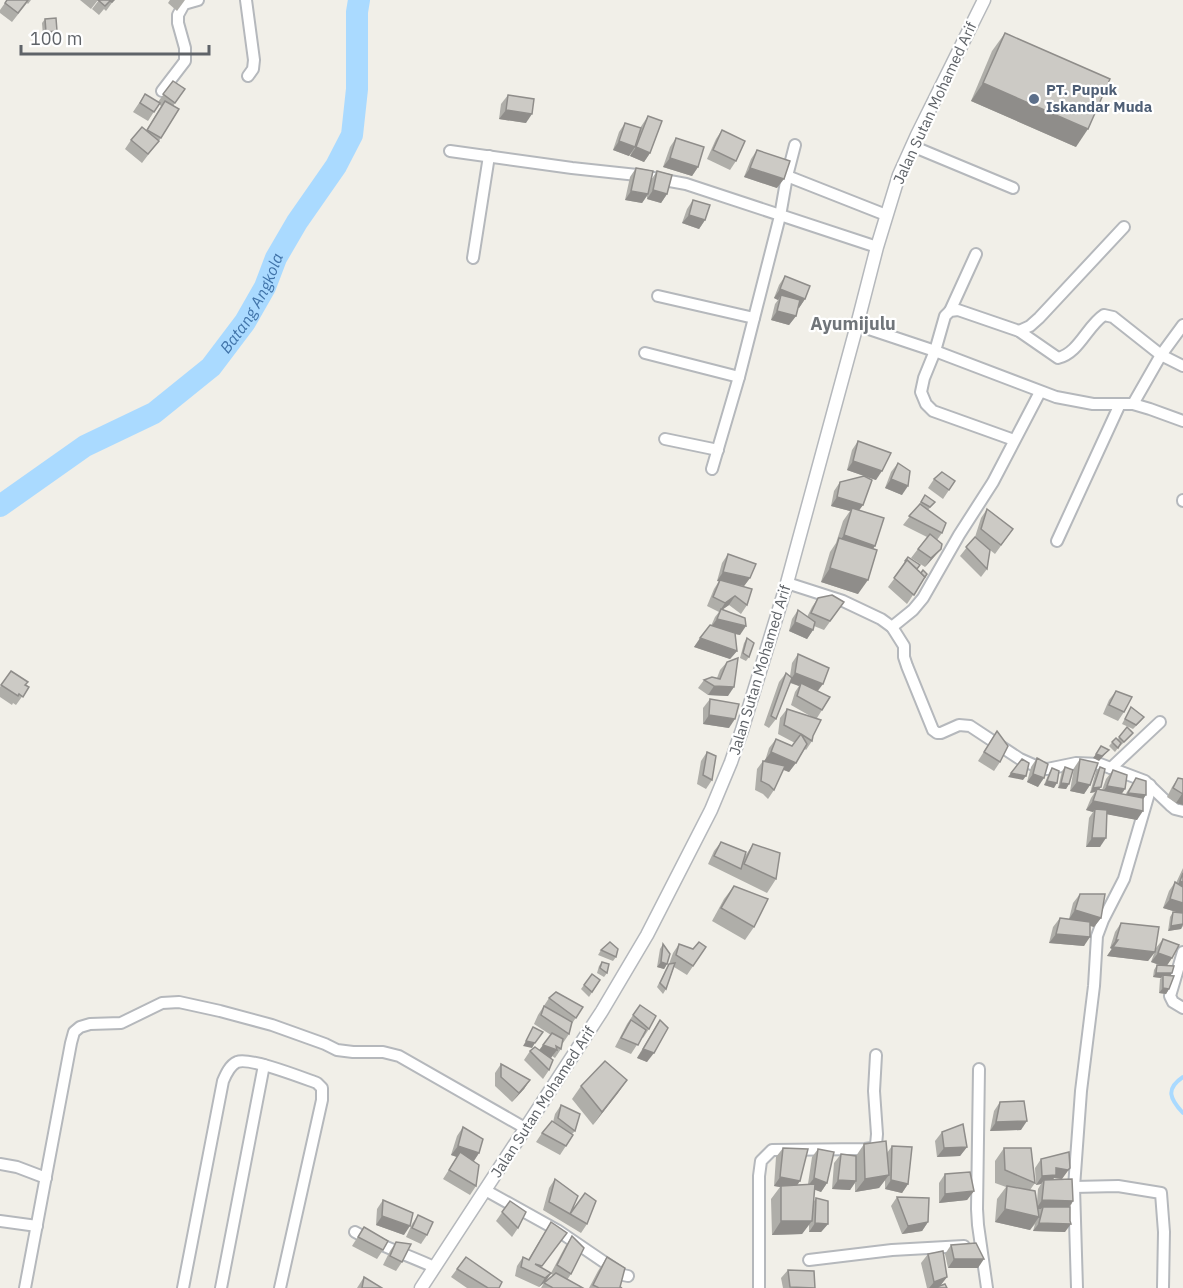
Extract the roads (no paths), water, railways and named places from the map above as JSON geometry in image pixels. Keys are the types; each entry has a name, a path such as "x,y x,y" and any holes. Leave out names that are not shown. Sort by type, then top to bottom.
{"street":[{"path":"162,91 185,61 185,48 178,15 184,4 198,0"},
{"path":"246,0 254,60 253,69 248,76"},
{"name":"Jalan Sutan Mohamed Arif","path":"421,1288 602,1011 647,935 711,810 742,730 786,583 898,175 984,0"},
{"path":"712,469 739,377 780,216 795,145"},
{"path":"912,146 1013,188"},
{"path":"450,151 637,175 686,184 877,247"},
{"path":"473,258 489,156"},
{"path":"787,176 886,215"},
{"path":"1019,331 1030,326 1039,318 1124,227"},
{"path":"976,254 950,311 945,316 921,392 926,404 933,411 1014,440"},
{"path":"658,296 754,318"},
{"path":"950,311 957,310 1019,331 1058,358 1071,352 1096,320 1104,315 1113,317 1161,355 1183,366"},
{"path":"857,325 935,351 1056,397 1093,404 1133,404 1183,421"},
{"path":"1133,404 1161,355 1183,325"},
{"path":"645,353 739,377"},
{"path":"892,627 913,610 923,598 993,482 1040,392"},
{"path":"1057,541 1120,404"},
{"path":"665,439 718,450"},
{"path":"786,583 843,601 881,619 892,627 904,646 907,666 933,730 937,733 959,725 970,726 1020,759 1047,769 1076,763 1100,764 1145,781 1175,809 1183,811"},
{"path":"1111,768 1160,722"},
{"path":"1077,1288 1074,1187 1080,1091 1094,986 1097,936 1124,879 1150,785"},
{"path":"1183,952 1170,996 1173,1002 1183,1008"},
{"path":"25,1288 74,1032 80,1027 90,1024 121,1023 162,1003 170,1002 220,1011 272,1025 337,1050 383,1052 399,1056 525,1128"},
{"path":"759,1288 761,1161 771,1150 865,1149 876,1145 874,1091 876,1055"},
{"path":"183,1288 223,1081 232,1065 244,1061 264,1065 317,1083 322,1088 322,1100 280,1288"},
{"path":"221,1288 264,1065"},
{"path":"979,1069 976,1185 978,1225 987,1288"},
{"path":"0,1164 17,1167 46,1178"},
{"path":"1074,1187 1118,1186 1161,1193 1164,1232 1163,1288"},
{"path":"485,1190 557,1230 623,1275 628,1276"},
{"path":"0,1221 37,1226"},
{"path":"355,1232 368,1240 434,1267"},
{"path":"809,1260 891,1250 981,1245"}],"waterway":[{"name":"Batang Angkola","path":"0,506 85,446 154,413 211,367 245,322 265,287 276,258 297,222 336,166 352,135 357,89 359,0"},
{"path":"1183,1077 1177,1081 1171,1094 1183,1113"}],"place":[{"name":"PT. Pupuk Iskandar Muda","path":"1034,99"}],"district":[{"name":"Ayumijulu","path":"853,324"}]}
